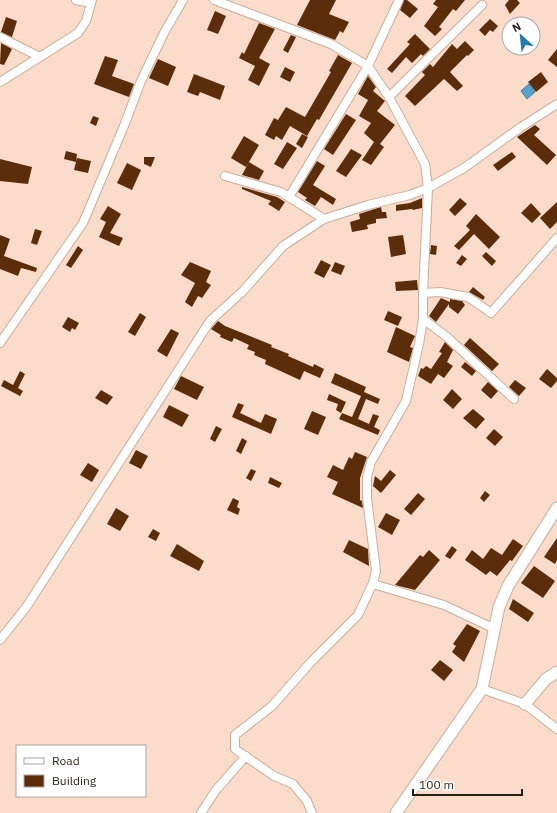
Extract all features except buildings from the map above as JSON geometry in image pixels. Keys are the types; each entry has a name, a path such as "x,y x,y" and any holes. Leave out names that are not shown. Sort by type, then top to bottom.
{"main road":[{"path":"396,813 482,688 499,607 508,586 557,508"},
{"path":"525,704 546,679 557,672"}],"street":[{"path":"0,82 78,33 86,21 91,2 76,0"},
{"path":"0,343 83,223 124,126 141,81 164,33 183,0"},
{"path":"214,0 331,44 368,66 389,97 425,164 428,188 423,319 406,401 371,462 367,477 367,498 376,571 373,584 358,615 311,662 272,706 235,735 235,749 274,776 293,784 307,801 312,813"},
{"path":"289,197 368,66 399,0"},
{"path":"389,97 482,5"},
{"path":"0,37 40,57"},
{"path":"0,640 27,606 210,321 243,291 283,246 324,219 368,205 410,195 428,188 464,168 521,127 557,104"},
{"path":"225,176 281,192 324,219"},
{"path":"423,293 440,292 468,298 491,313 557,238"},
{"path":"423,319 446,337 514,399"},
{"path":"373,584 444,605 494,629"},
{"path":"482,688 525,704 557,729"},
{"path":"201,813 216,790 246,756"}],"water":[{"path":"529,84 535,92 527,99 521,91"}]}
